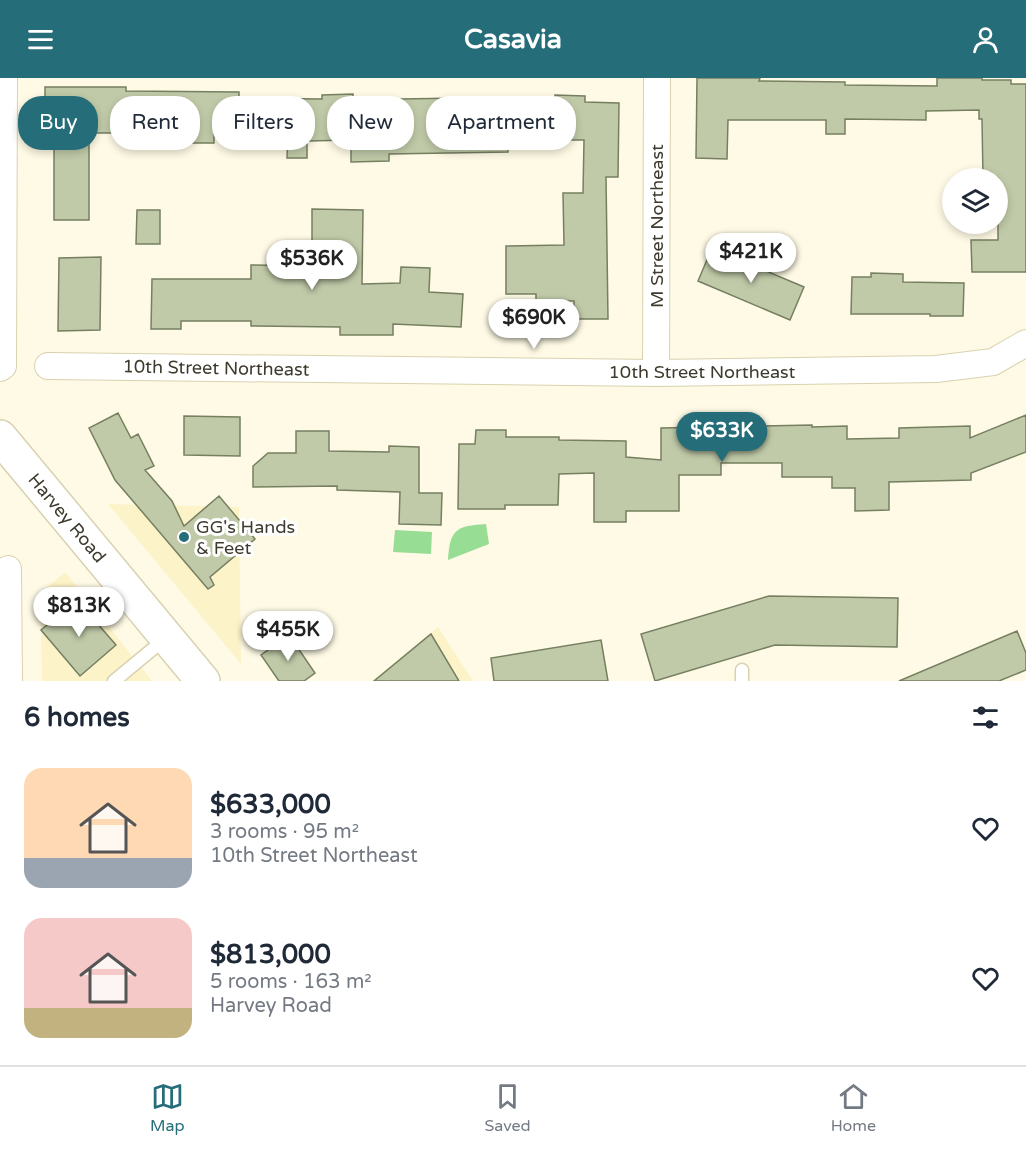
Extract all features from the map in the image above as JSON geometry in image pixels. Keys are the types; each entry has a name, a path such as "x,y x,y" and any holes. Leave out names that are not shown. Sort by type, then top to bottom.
{"main road":[{"name":"Harvey Road","path":"0,437 202,681"}],"street":[{"path":"0,368 3,366 4,78"},
{"name":"M Street Northeast","path":"656,373 657,78"},
{"name":"10th Street Northeast","path":"48,366 656,373 936,369 993,362 1026,343"},
{"path":"8,569 9,681"}],"lane":[{"path":"114,681 166,638"}],"shaded area":[{"path":"108,504 239,507 241,664"},
{"path":"486,524 489,544 448,560 451,542 457,531 468,526"},
{"path":"395,530 432,532 431,554 393,552"},
{"path":"65,572 152,681 42,681 41,630 44,590"},
{"path":"438,627 473,681 372,681"}],"building":[{"path":"697,78 760,78 759,81 937,86 937,78 982,78 982,80 1011,80 1011,84 1026,84 1026,272 972,272 971,240 998,240 998,234 1008,234 1008,168 983,168 982,119 979,119 979,110 926,111 926,120 845,119 845,134 826,134 826,120 728,120 727,159 696,158"},
{"path":"45,87 126,87 126,91 239,92 239,96 212,96 212,143 200,143 200,96 110,96 110,133 98,133 98,96 45,96"},
{"path":"353,94 353,96 327,96 327,141 315,141 315,99 322,99 322,95"},
{"path":"555,95 585,96 585,102 619,103 618,177 606,177 608,319 574,319 574,301 536,301 536,294 506,294 506,246 564,245 563,193 583,193 584,140 576,140 576,96"},
{"path":"414,99 426,99 426,150 508,150 508,152 389,154 389,161 351,162 351,150 414,150"},
{"path":"54,150 89,150 89,220 54,220"},
{"path":"287,150 307,150 307,158 287,158"},
{"path":"312,209 363,210 362,284 400,283 401,267 430,268 429,292 463,294 461,327 393,324 393,335 340,335 340,327 251,326 251,321 181,321 181,329 151,329 152,279 251,279 251,265 312,266"},
{"path":"137,210 160,210 160,244 136,244"},
{"path":"712,248 804,287 790,320 698,281"},
{"path":"101,257 100,330 58,331 59,258"},
{"path":"871,273 903,274 903,282 964,283 963,316 851,314 852,277 871,277"},
{"path":"118,413 131,438 138,434 154,466 145,470 172,501 184,526 219,496 255,539 210,577 214,585 208,589 115,480 89,428"},
{"path":"1026,415 1026,452 971,473 971,480 889,482 889,510 855,511 855,488 832,488 832,477 782,477 782,463 721,463 721,475 679,475 679,511 626,511 626,522 594,522 594,473 559,474 558,505 505,505 505,509 458,509 459,444 475,444 476,430 506,430 506,437 626,441 626,457 661,460 661,428 847,426 847,439 899,438 899,428 970,426 970,438"},
{"path":"184,416 240,417 240,456 184,455"},
{"path":"296,431 329,431 329,451 389,452 389,446 419,447 419,493 442,493 441,525 399,524 400,492 337,490 337,486 253,487 253,466 268,453 296,453"},
{"path":"769,596 898,598 897,647 775,645 655,681 641,634"},
{"path":"77,600 116,645 80,676 41,630"},
{"path":"1017,631 1026,653 1026,670 999,681 899,681"},
{"path":"431,634 459,681 374,681"},
{"path":"289,635 315,673 304,681 279,681 261,655"},
{"path":"601,640 608,681 494,681 491,658"}],"place":[{"name":"GG's Hands & Feet","path":"184,537"}]}
